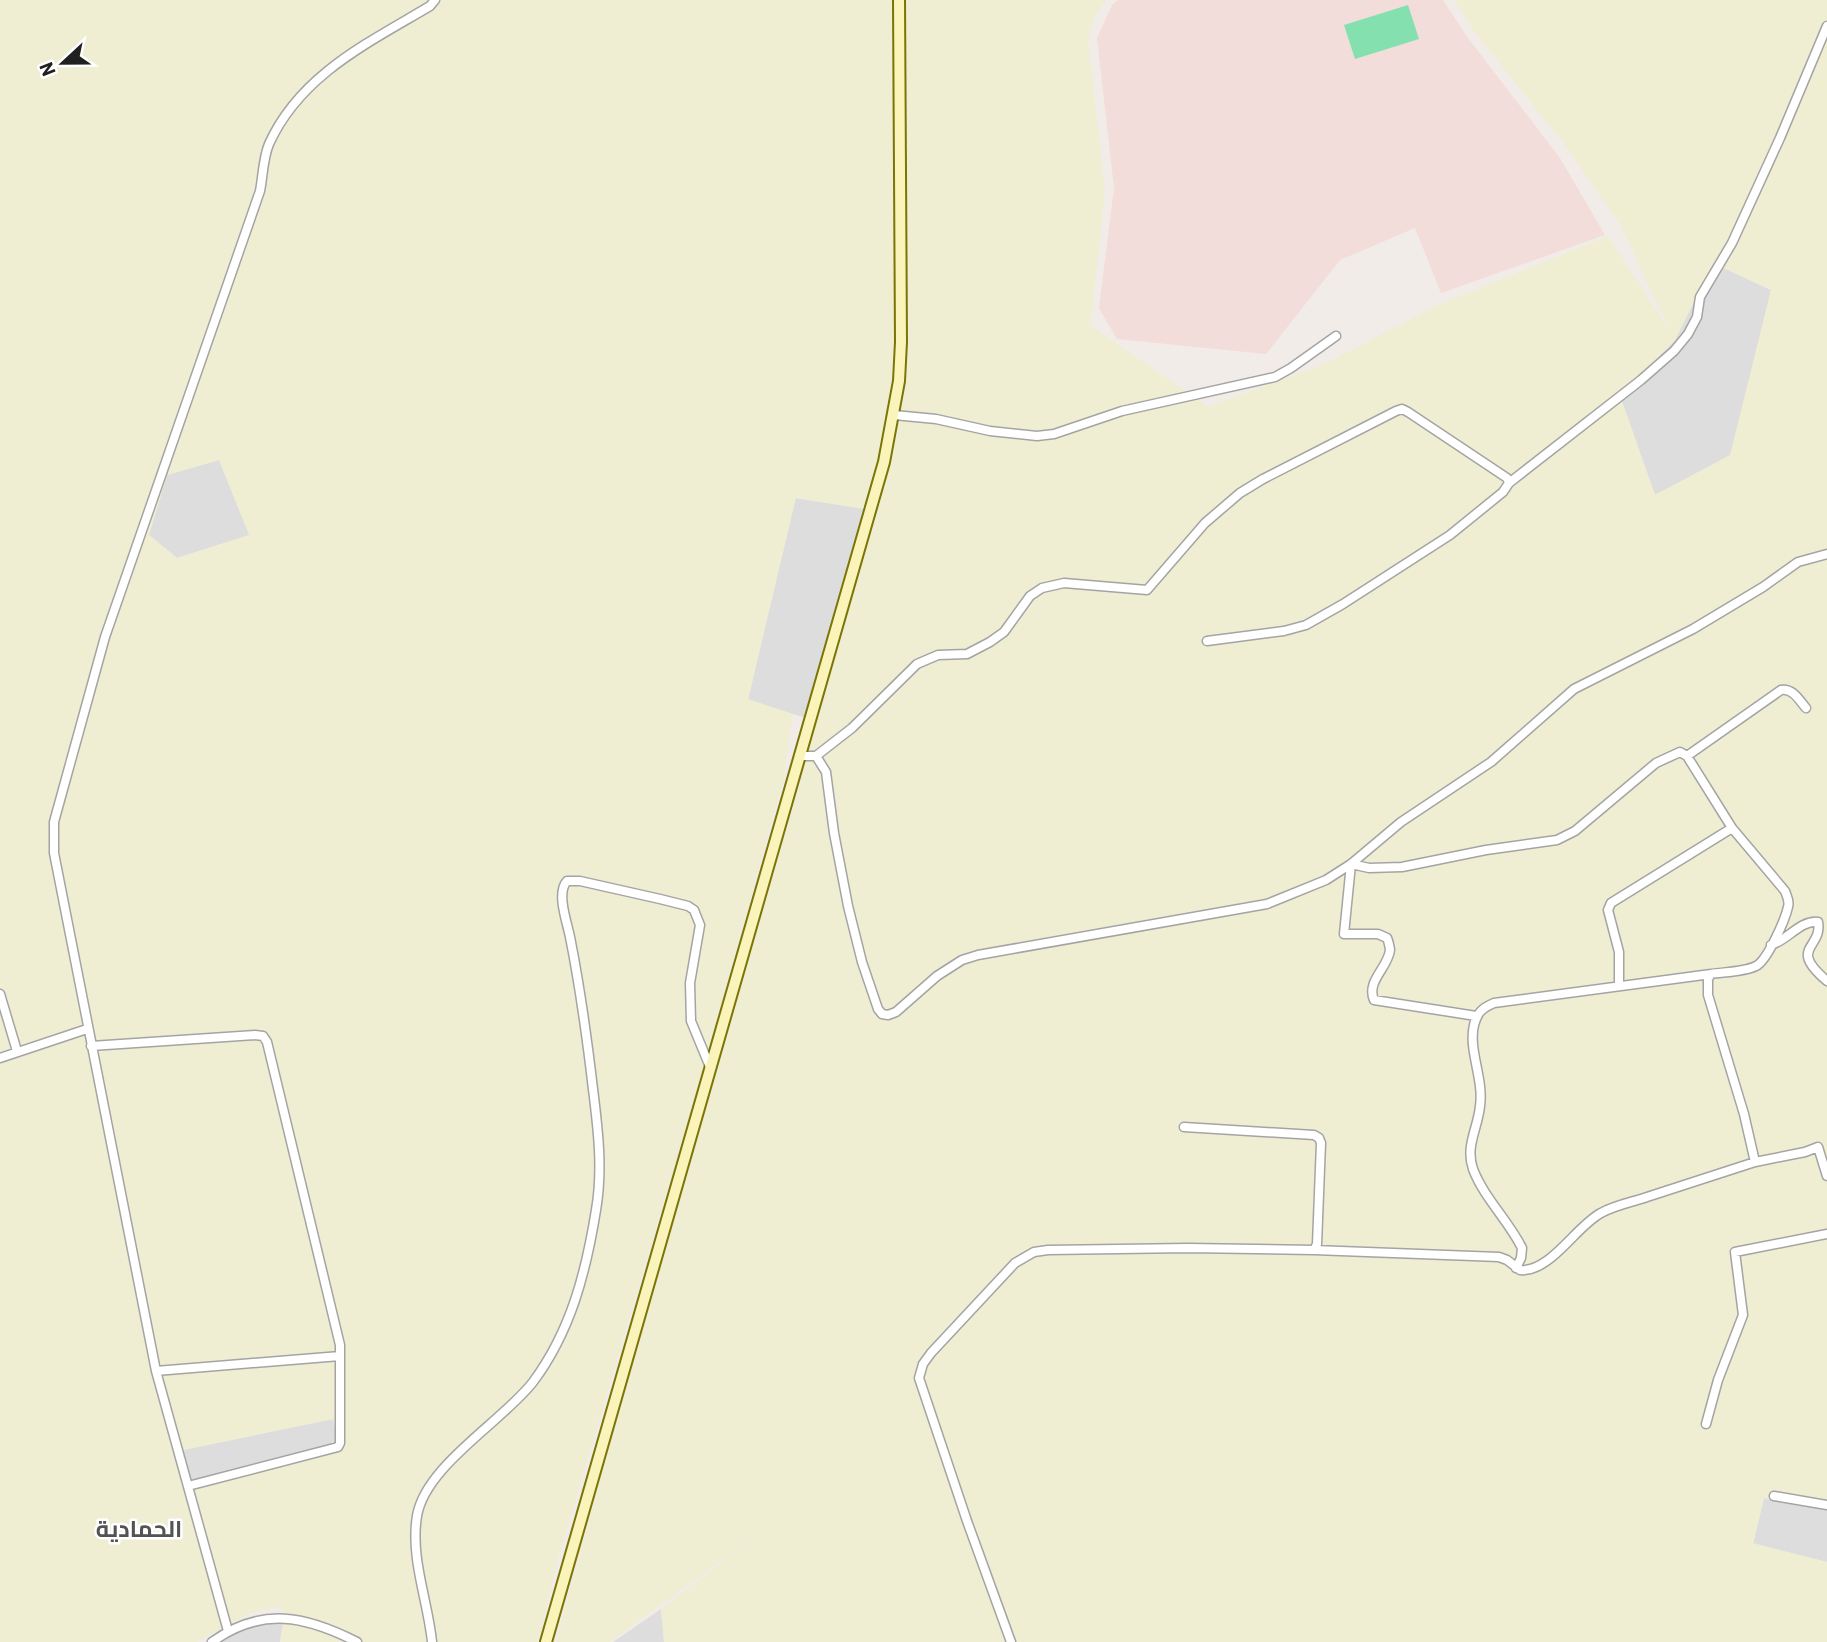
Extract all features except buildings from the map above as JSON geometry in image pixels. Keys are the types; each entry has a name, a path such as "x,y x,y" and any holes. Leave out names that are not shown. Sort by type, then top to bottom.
{"main road":[{"path":"546,1642 884,462 894,415 901,342 899,0"}],"street":[{"path":"228,1631 156,1371 54,853 54,822 105,637 260,191 269,144 302,94 321,75 347,54 430,6 435,0"},
{"path":"1208,641 1284,631 1306,625 1343,604 1450,535 1503,492 1509,483 1674,351 1698,317 1700,297 1737,231 1827,26"},
{"path":"894,415 936,419 1018,435 1054,434 1122,411 1275,377 1336,337"},
{"path":"799,756 816,756 852,728 916,664 938,655 967,654 990,642 1004,632 1030,596 1042,588 1064,583 1147,590 1205,523 1240,493 1396,411 1402,409 1408,412 1507,478 1509,483"},
{"path":"816,756 826,772 838,855 862,962 878,1009 882,1014 888,1015 903,1008 937,976 962,960 993,951 1267,904 1326,880 1351,864 1401,822 1491,762 1574,689 1693,629 1763,587 1798,562 1827,553"},
{"path":"1688,756 1781,690 1793,692 1806,708"},
{"path":"1351,864 1369,868 1402,867 1486,850 1557,840 1575,831 1656,763 1680,752 1688,756 1732,828 1789,899 1789,906 1771,945 1757,966 1494,1003 1483,1007 1476,1016 1472,1030 1480,1074 1480,1108 1469,1153 1480,1183 1522,1248 1516,1268"},
{"path":"1619,986 1619,952 1608,910 1611,903 1732,828"},
{"path":"1351,864 1343,934 1378,934 1387,938 1390,950 1374,983 1374,1000 1476,1016"},
{"path":"432,1642 416,1537 417,1515 422,1500 461,1451 531,1384 549,1358 565,1329 579,1292 591,1244 599,1193 599,1136 578,976 564,905 562,889 567,881 580,881 660,899 694,910 701,925 690,983 691,1021 710,1068"},
{"path":"1827,917 1819,927 1808,955 1809,963 1827,981"},
{"path":"1771,945 1781,943 1807,922 1818,922 1819,927"},
{"path":"1711,974 1708,979 1708,995 1744,1114 1755,1162"},
{"path":"0,994 17,1051"},
{"path":"0,1058 87,1029"},
{"path":"91,1046 263,1036 267,1042 337,1333 340,1356 341,1443 338,1447 188,1486"},
{"path":"1184,1127 1314,1135 1319,1138 1317,1244 1314,1250"},
{"path":"1011,1642 919,1378 923,1364 1015,1263 1034,1252 1048,1250 1188,1248 1499,1257 1523,1271 1536,1267 1602,1213 1755,1162 1805,1152 1827,1144"},
{"path":"1818,1147 1827,1176"},
{"path":"1706,1424 1718,1380 1744,1315 1735,1252 1827,1234"},
{"path":"156,1371 340,1356"},
{"path":"1774,1496 1827,1505"},
{"path":"212,1642 228,1631 254,1620 276,1618 315,1623 358,1642"}],"shaded area":[{"path":"0,0 1106,0 1093,19 1088,42 1105,191 1090,325 1208,407 1329,362 1434,307 1608,236 1671,333 1621,226 1565,145 1474,31 1454,0 1827,0 1827,1509 1764,1498 1753,1543 1827,1562 1827,1642 664,1642 661,1609 766,1528 610,1642 556,1642 639,1328 803,774 796,769 865,509 796,498 748,699 793,714 783,781 696,1093 558,1559 538,1642 280,1642 284,1618 281,1606 250,1613 196,1642 0,1642","holes":["1713,263 1771,290 1730,455 1655,495 1620,396 1675,340","219,460 249,535 177,558 149,535 167,475","333,1419 339,1446 190,1484 183,1450"]},
{"path":"1118,0 1443,0 1468,38 1560,158 1605,235 1441,293 1415,228 1340,260 1266,354 1117,339 1099,308 1114,188 1097,38 1112,5"},
{"path":"1713,263 1771,290 1731,455 1655,495 1620,396 1675,340"},
{"path":"219,460 250,535 177,558 149,535 167,475"},
{"path":"795,498 865,509 809,719 748,700"},
{"path":"333,1419 339,1447 190,1484 183,1450"},
{"path":"1764,1498 1827,1509 1827,1562 1753,1544"},
{"path":"661,1609 664,1642 613,1642"},
{"path":"284,1618 280,1642 213,1642 228,1631"}],"green space":[{"path":"1408,5 1419,39 1355,59 1344,25"}],"district":[{"name":"الحمادية","path":"139,1529"}]}
